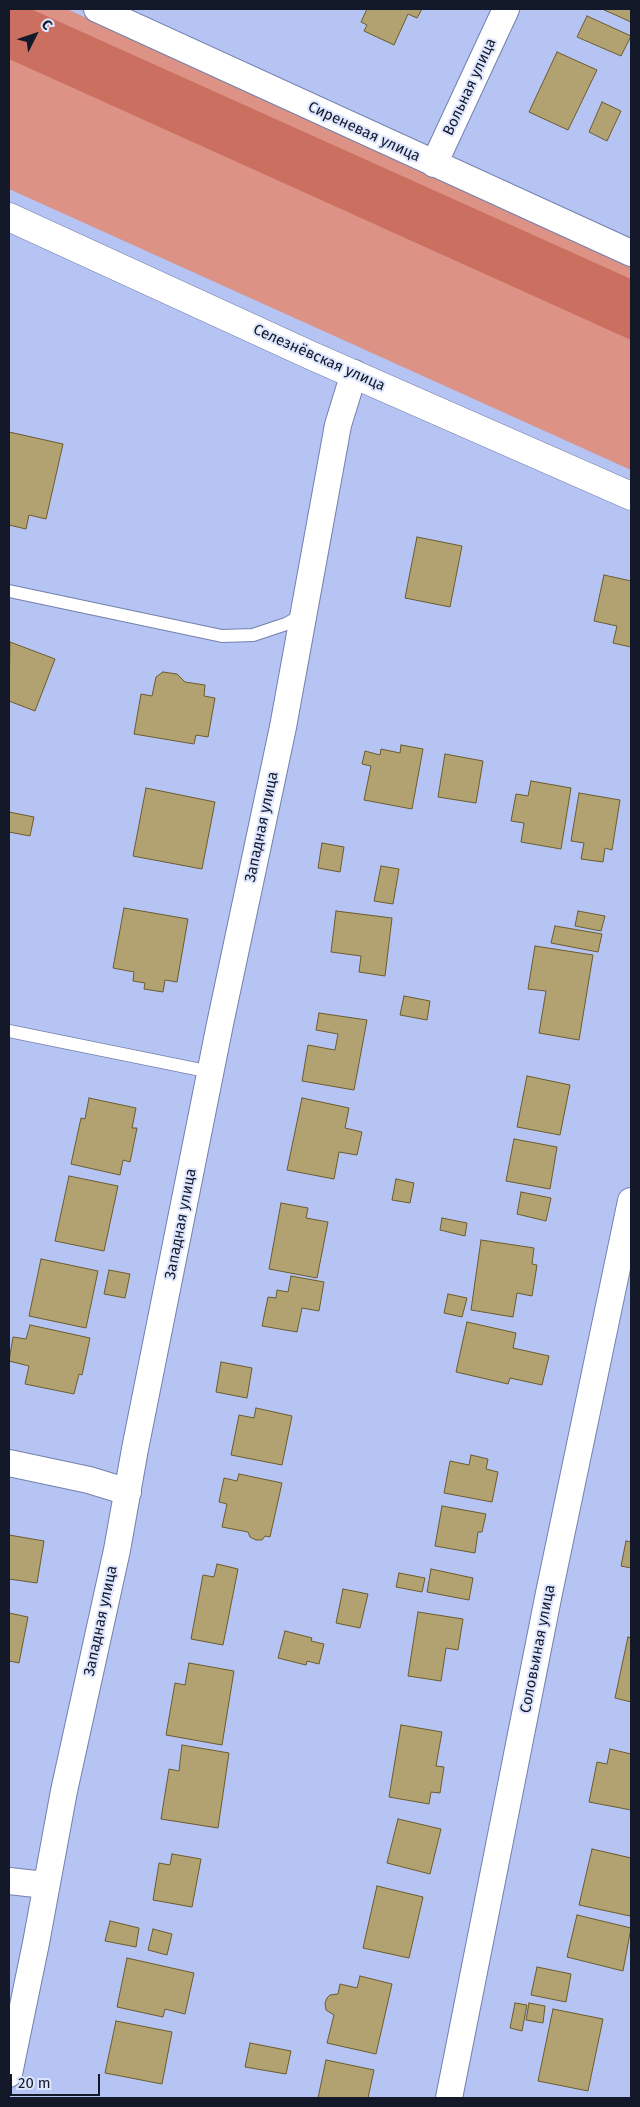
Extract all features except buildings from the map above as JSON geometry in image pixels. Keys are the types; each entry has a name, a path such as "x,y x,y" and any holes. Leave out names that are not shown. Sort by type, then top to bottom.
{"street":[{"name":"Сиреневая улица","path":"97,9 631,253"},
{"name":"Вольная улица","path":"434,164 506,9"},
{"name":"Селезнёвская улица","path":"9,217 631,496"},
{"name":"Западная улица","path":"9,2074 36,1943 45,1885 128,1492 211,1072 283,727 338,425 354,373"},
{"name":"Соловьиная улица","path":"449,2098 549,1593 631,1202"},
{"path":"9,1463 89,1480 128,1492"},
{"path":"9,1881 45,1885"}],"lane":[{"path":"9,591 222,636 253,635 286,624 304,613"},
{"path":"9,1031 211,1072"}],"shaded area":[{"path":"9,9 67,9 631,267 631,470 9,189"},
{"path":"9,9 31,9 631,279 631,340 9,59"}]}
